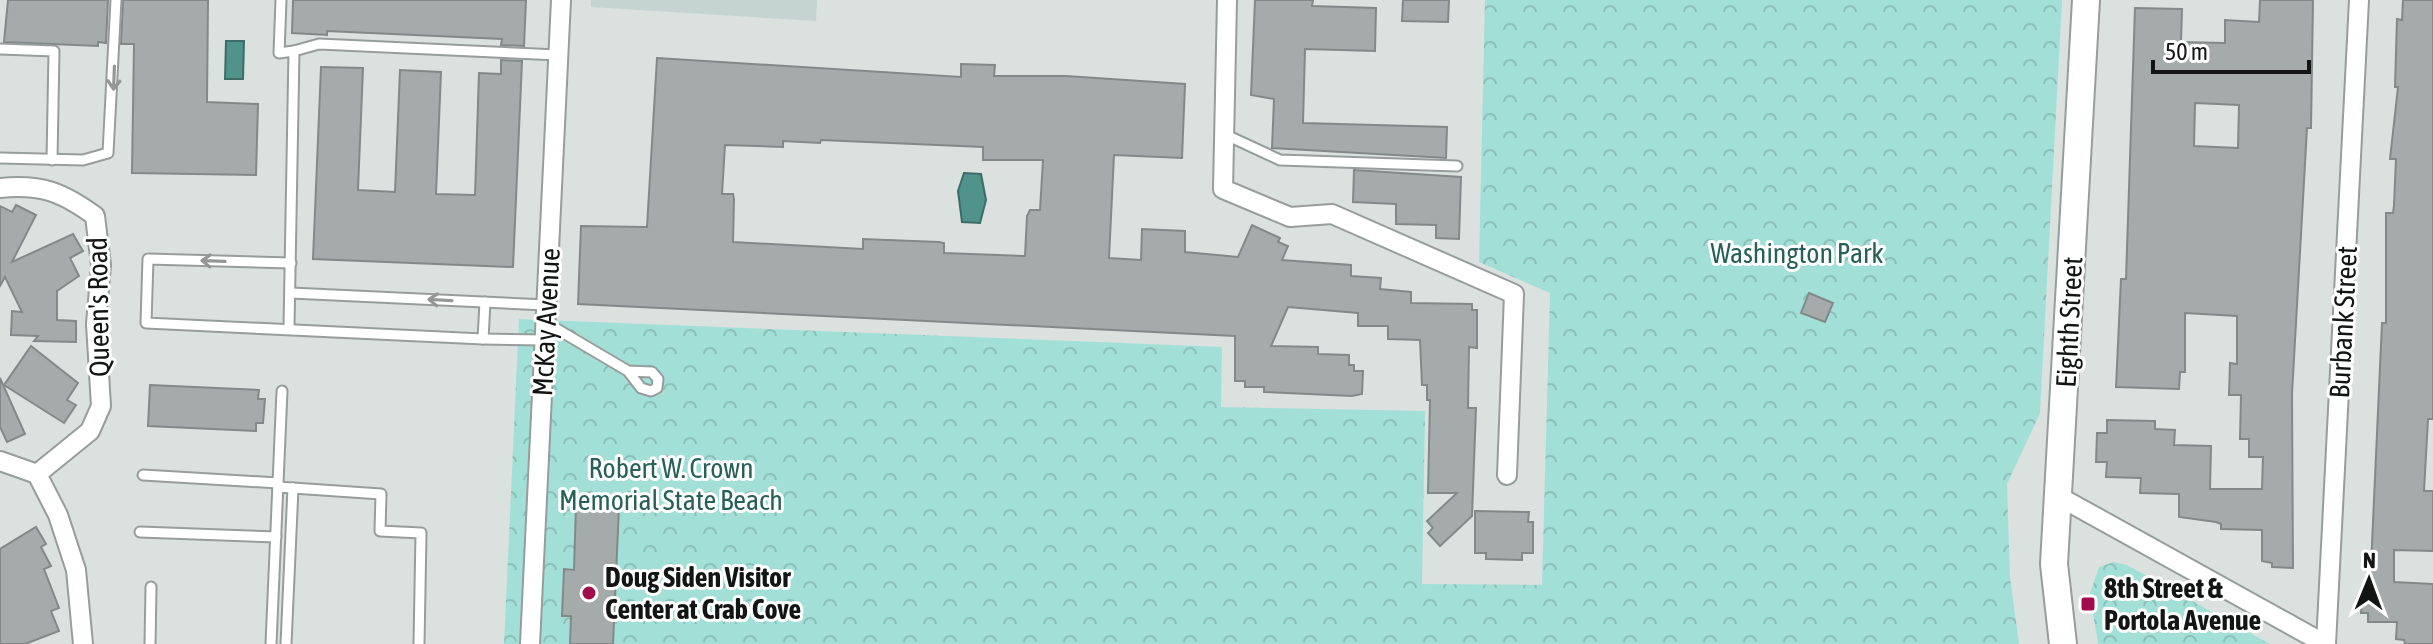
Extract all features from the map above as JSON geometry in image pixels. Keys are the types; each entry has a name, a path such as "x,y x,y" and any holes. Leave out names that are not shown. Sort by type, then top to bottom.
{"main road":[{"name":"Eighth Street","path":"2063,644 2054,564 2086,0"}],"street":[{"name":"McKay Avenue","path":"530,644 561,0"},
{"path":"1227,0 1223,189 1290,217 1332,214 1514,294 1507,475"},
{"name":"Burbank Street","path":"2326,644 2359,0"},
{"name":"Queen's Road","path":"0,188 26,185 65,194 95,216 101,265 96,324 101,406 90,431 37,474"},
{"path":"0,461 37,474 58,515 76,570 83,644"},
{"path":"2058,496 2326,644"}],"lane":[{"path":"0,158 83,160 108,153 116,0"},
{"path":"281,0 279,53 319,44 558,55"},
{"path":"0,49 54,51 52,160"},
{"path":"289,327 294,51"},
{"path":"1224,134 1280,160 1457,166"},
{"path":"291,263 148,259 146,323 289,327 483,339 545,322"},
{"path":"291,293 485,302 545,322 628,371"},
{"path":"483,339 485,302"},
{"path":"271,644 282,391"},
{"path":"143,475 381,494 380,531 421,533 419,644"},
{"path":"286,644 293,488"},
{"path":"140,532 276,537"},
{"path":"150,644 151,587"}],"shaded area":[{"path":"591,0 817,0 816,21 591,7"},
{"path":"226,41 244,41 243,79 225,79"},
{"path":"964,173 981,174 986,200 980,223 962,222 958,191"}],"green space":[{"path":"1485,0 2062,0 2040,413 2007,484 2010,577 2019,644 504,644 519,319 1222,347 1221,407 1425,411 1422,584 1542,585 1550,293 1479,262"},
{"path":"2114,562 2127,565 2270,644 2098,644 2090,594 2099,567"}],"building":[{"path":"8,0 108,0 106,43 98,42 98,46 4,42"},
{"path":"123,0 208,0 207,102 258,104 256,175 132,173 134,44 121,44"},
{"path":"293,0 526,0 524,46 501,45 502,39 327,31 327,35 292,33"},
{"path":"1255,0 1313,0 1312,6 1376,8 1375,51 1305,49 1303,123 1447,127 1446,158 1272,148 1274,99 1251,95"},
{"path":"1403,0 1449,0 1448,22 1402,21"},
{"path":"2260,0 2313,0 2311,128 2307,128 2292,394 2293,568 2272,567 2272,563 2262,561 2262,530 2221,529 2221,524 2216,522 2179,517 2179,494 2140,493 2141,478 2106,477 2107,462 2096,462 2097,433 2107,433 2107,420 2155,421 2155,429 2175,430 2174,445 2211,446 2210,489 2262,489 2263,457 2249,457 2249,439 2240,439 2241,395 2229,395 2230,363 2237,364 2237,316 2185,313 2185,372 2180,372 2179,389 2116,387 2121,279 2126,279 2135,8 2182,9 2181,42 2225,43 2225,20 2259,22","holes":["2195,103 2239,105 2238,148 2194,146"]},
{"path":"2403,0 2433,0 2433,419 2428,419 2424,491 2433,491 2433,551 2394,550 2394,582 2433,584 2433,644 2405,644 2404,640 2396,639 2397,622 2368,622 2368,613 2361,613 2362,596 2369,596 2382,323 2386,323 2386,213 2393,213 2394,205 2396,159 2390,159 2398,87 2395,87 2397,19 2402,20"},
{"path":"657,58 961,77 961,64 995,65 994,76 1066,76 1185,84 1182,158 1114,155 1109,258 1141,260 1142,229 1185,231 1185,252 1238,257 1252,225 1280,238 1278,242 1288,246 1282,260 1351,265 1351,276 1381,278 1380,289 1411,292 1411,303 1472,304 1472,310 1477,310 1477,348 1469,347 1468,408 1476,408 1472,516 1440,546 1428,533 1433,528 1427,521 1457,493 1428,493 1430,400 1427,400 1427,385 1422,385 1420,340 1388,339 1388,326 1358,326 1358,313 1288,307 1271,346 1318,347 1318,354 1349,355 1349,365 1354,365 1354,371 1363,371 1362,394 1352,396 1264,392 1264,387 1245,387 1245,381 1235,381 1235,336 578,304 581,226 647,227","holes":["821,140 983,147 983,160 1043,160 1040,210 1030,210 1027,216 1025,256 944,253 944,243 939,242 863,239 863,249 733,242 733,194 722,194 725,145 783,147 783,141 820,143"]},
{"path":"501,60 522,61 513,267 313,259 321,67 363,68 358,190 395,192 400,70 441,72 436,194 475,195 479,73 501,74"},
{"path":"1354,170 1461,177 1459,239 1436,238 1436,225 1396,224 1396,204 1353,202"},
{"path":"16,205 36,215 12,262 73,234 83,251 70,258 79,276 57,291 57,320 76,321 76,342 34,341 38,336 11,335 12,311 22,312 5,277 0,286 0,206 12,212"},
{"path":"1809,293 1833,303 1825,322 1801,313"},
{"path":"31,346 78,383 67,400 76,405 64,423 4,385"},
{"path":"0,378 25,434 7,442 0,427"},
{"path":"150,385 259,390 258,399 265,399 263,423 256,423 256,431 148,426"},
{"name":"Doug Siden Visitor Center at Crab Cove","path":"576,506 619,507 613,644 570,644 571,616 562,616 564,569 574,570"},
{"path":"1475,511 1529,512 1528,522 1533,522 1533,553 1522,553 1522,560 1486,559 1486,553 1475,553"},
{"path":"36,527 46,544 41,547 51,566 44,569 59,608 51,611 59,631 25,644 0,644 0,549"}],"place":[{"name":"Doug Siden Visitor Center at Crab Cove","path":"589,593"},
{"name":"8th Street & Portola Avenue","path":"2088,604"}],"park label":[{"name":"Washington Park","path":"1797,253"},
{"name":"Robert W. Crown Memorial State Beach","path":"671,484"}]}
